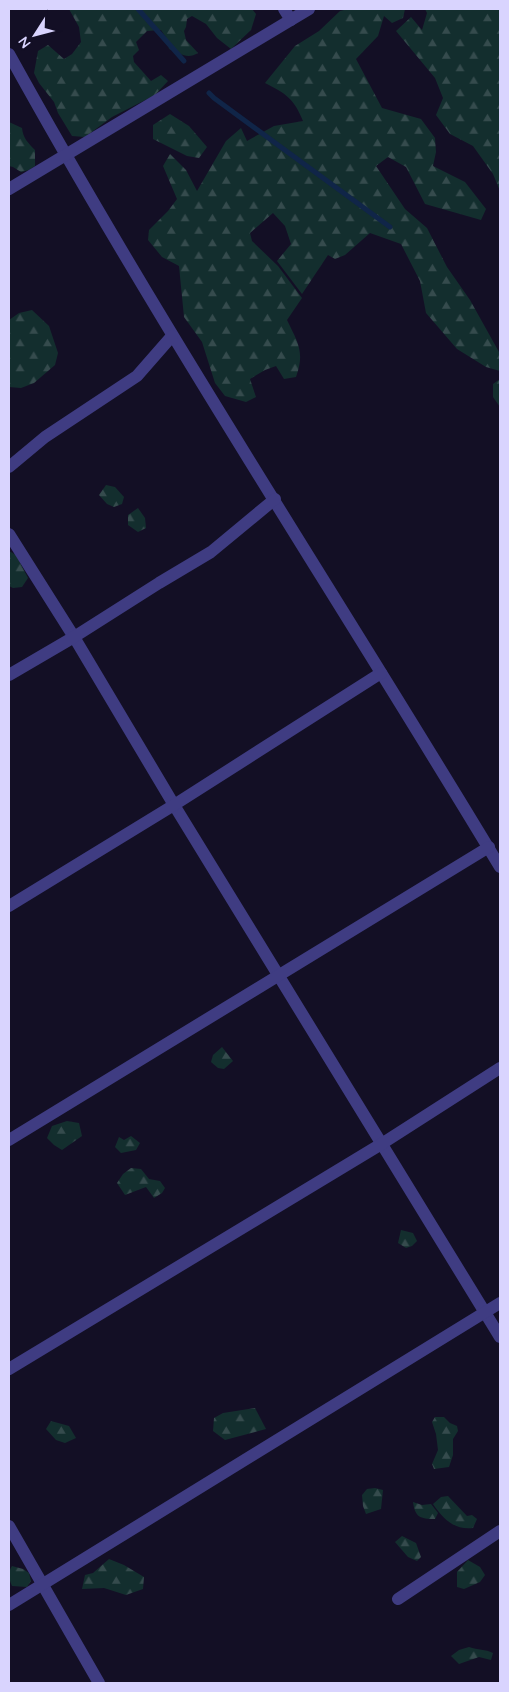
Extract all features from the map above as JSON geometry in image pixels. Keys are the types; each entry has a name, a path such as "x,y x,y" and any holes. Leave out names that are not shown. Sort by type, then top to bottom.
{"street":[{"path":"9,189 287,14 309,9"},
{"path":"9,54 64,154 172,336 500,866"},
{"path":"9,467 45,436 137,376 172,336"},
{"path":"9,676 211,552 275,500"},
{"path":"9,534 74,637 174,805 383,1143 500,1338"},
{"path":"9,906 174,805 382,673"},
{"path":"9,1140 278,974 489,847"},
{"path":"9,1369 383,1143 500,1068"},
{"path":"9,1605 500,1303"},
{"path":"9,1526 100,1683"},
{"path":"398,1599 500,1531"}],"green space":[{"path":"69,9 252,9 256,14 251,30 231,49 217,38 206,24 192,16 187,19 184,31 186,40 198,53 190,56 169,49 167,39 161,30 147,31 136,42 139,50 133,56 134,62 151,81 161,75 168,81 155,95 112,117 85,137 72,136 58,113 54,102 39,83 34,73 38,51 48,45 64,59 72,54 81,42 79,27"},
{"path":"348,9 405,9 403,18 392,23 384,16 378,36 356,59 382,108 421,119 435,138 436,152 433,166 465,182 486,209 481,220 425,204 406,167 388,157 376,166 405,209 427,228 447,267 470,300 499,352 500,371 486,367 457,349 426,313 420,281 401,244 370,233 345,255 335,259 328,255 302,294 277,261 291,244 285,226 273,213 250,233 252,241 278,266 302,298 287,320 299,348 299,368 296,377 284,379 276,366 250,379 256,397 246,402 225,396 215,383 202,342 184,317 179,266 162,257 148,240 149,230 177,199 163,166 170,154 186,170 197,191 226,141 241,128 247,141 274,126 303,121 289,98 265,83 295,46 319,31 340,11"},
{"path":"425,9 500,9 500,191 493,174 473,146 450,134 436,115 443,98 435,78 396,31 411,17 422,30 427,13"},
{"path":"170,114 189,126 207,147 199,158 187,156 153,139 153,125"},
{"path":"9,122 22,128 23,135 35,150 35,166 29,170 21,172 9,166"},
{"path":"32,310 49,326 58,353 55,365 34,383 21,388 9,387 9,320 19,313"},
{"path":"500,379 500,407 493,397 493,384"},
{"path":"106,485 115,487 124,497 122,504 114,507 107,504 99,495"},
{"path":"138,508 145,518 146,528 138,532 128,525 128,515"},
{"path":"9,551 16,555 28,578 22,587 13,588 9,586"},
{"path":"222,1047 233,1061 224,1069 218,1068 211,1062 213,1055"},
{"path":"67,1121 79,1123 82,1136 62,1150 47,1138 52,1126"},
{"path":"131,1136 140,1143 136,1150 121,1153 115,1147 119,1137 124,1140"},
{"path":"131,1168 141,1169 149,1179 160,1181 165,1188 162,1193 154,1198 146,1187 125,1195 117,1183 123,1174"},
{"path":"401,1230 413,1233 417,1241 412,1246 406,1248 398,1243"},
{"path":"255,1408 266,1429 225,1440 213,1431 214,1418 223,1413"},
{"path":"435,1417 444,1417 450,1423 457,1426 458,1431 453,1439 453,1455 449,1467 434,1469 432,1464 438,1450 432,1422"},
{"path":"51,1421 69,1426 76,1438 65,1443 56,1440 46,1429"},
{"path":"367,1489 383,1490 381,1509 366,1514 362,1495"},
{"path":"448,1496 467,1516 472,1515 477,1519 473,1528 460,1527 445,1519 433,1504 441,1497"},
{"path":"413,1502 422,1505 431,1504 438,1513 435,1519 419,1516 415,1511"},
{"path":"402,1536 416,1543 421,1557 417,1561 408,1557 395,1542"},
{"path":"109,1559 124,1565 144,1577 143,1589 126,1595 104,1588 82,1589 85,1575 93,1573"},
{"path":"468,1560 480,1567 485,1575 480,1582 464,1589 457,1587 457,1572"},
{"path":"12,1566 29,1573 31,1581 27,1587 12,1586 9,1571"},
{"path":"469,1647 493,1653 491,1660 479,1657 459,1664 451,1656 459,1650"}],"waterway":[{"path":"138,9 184,61"},
{"path":"209,93 390,227"}]}
